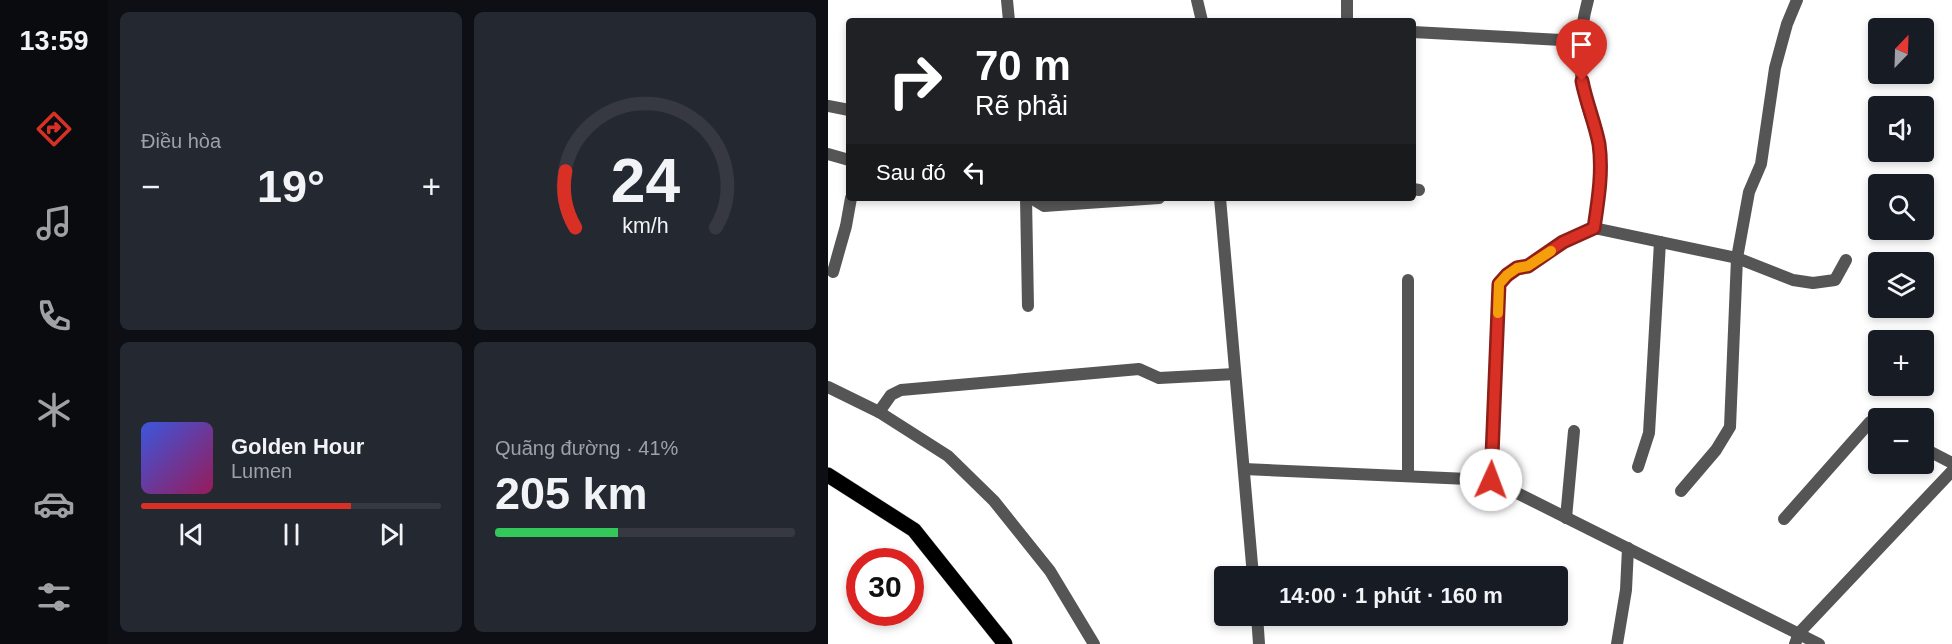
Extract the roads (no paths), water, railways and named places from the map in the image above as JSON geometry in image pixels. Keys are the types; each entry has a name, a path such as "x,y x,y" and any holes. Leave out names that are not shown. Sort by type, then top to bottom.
{"main road":[{"path":"828,475 915,530 1005,644"}],"street":[{"path":"1007,0 1009,18"},
{"path":"1197,0 1201,18"},
{"path":"1347,0 1347,18"},
{"path":"1588,0 1580,40 1585,99 1599,144 1600,181 1594,228"},
{"path":"1681,491 1716,450 1730,427 1737,258 1749,192 1761,164 1775,68 1786,24 1797,0"},
{"path":"1416,32 1580,40"},
{"path":"828,106 846,109"},
{"path":"828,154 846,159"},
{"path":"833,272 850,201"},
{"path":"1026,201 1028,306"},
{"path":"1036,201 1044,206 1115,201"},
{"path":"1220,201 1252,566"},
{"path":"1491,480 1499,284 1517,268 1528,266 1563,242 1594,228 1737,258 1793,280 1813,283 1835,280 1846,260"},
{"path":"1638,467 1649,434 1660,242"},
{"path":"1408,280 1408,476"},
{"path":"879,412 891,395 901,390 1139,369 1159,378 1235,374"},
{"path":"828,387 879,412 948,456 994,501 1050,571 1094,644"},
{"path":"1784,519 1868,424"},
{"path":"1566,518 1574,431"},
{"path":"1934,454 1952,463"},
{"path":"1244,469 1491,480 1628,548 1797,638 1819,644"},
{"path":"1797,638 1952,471"},
{"path":"1617,644 1626,590 1628,548"},
{"path":"1258,626 1259,644"}]}
